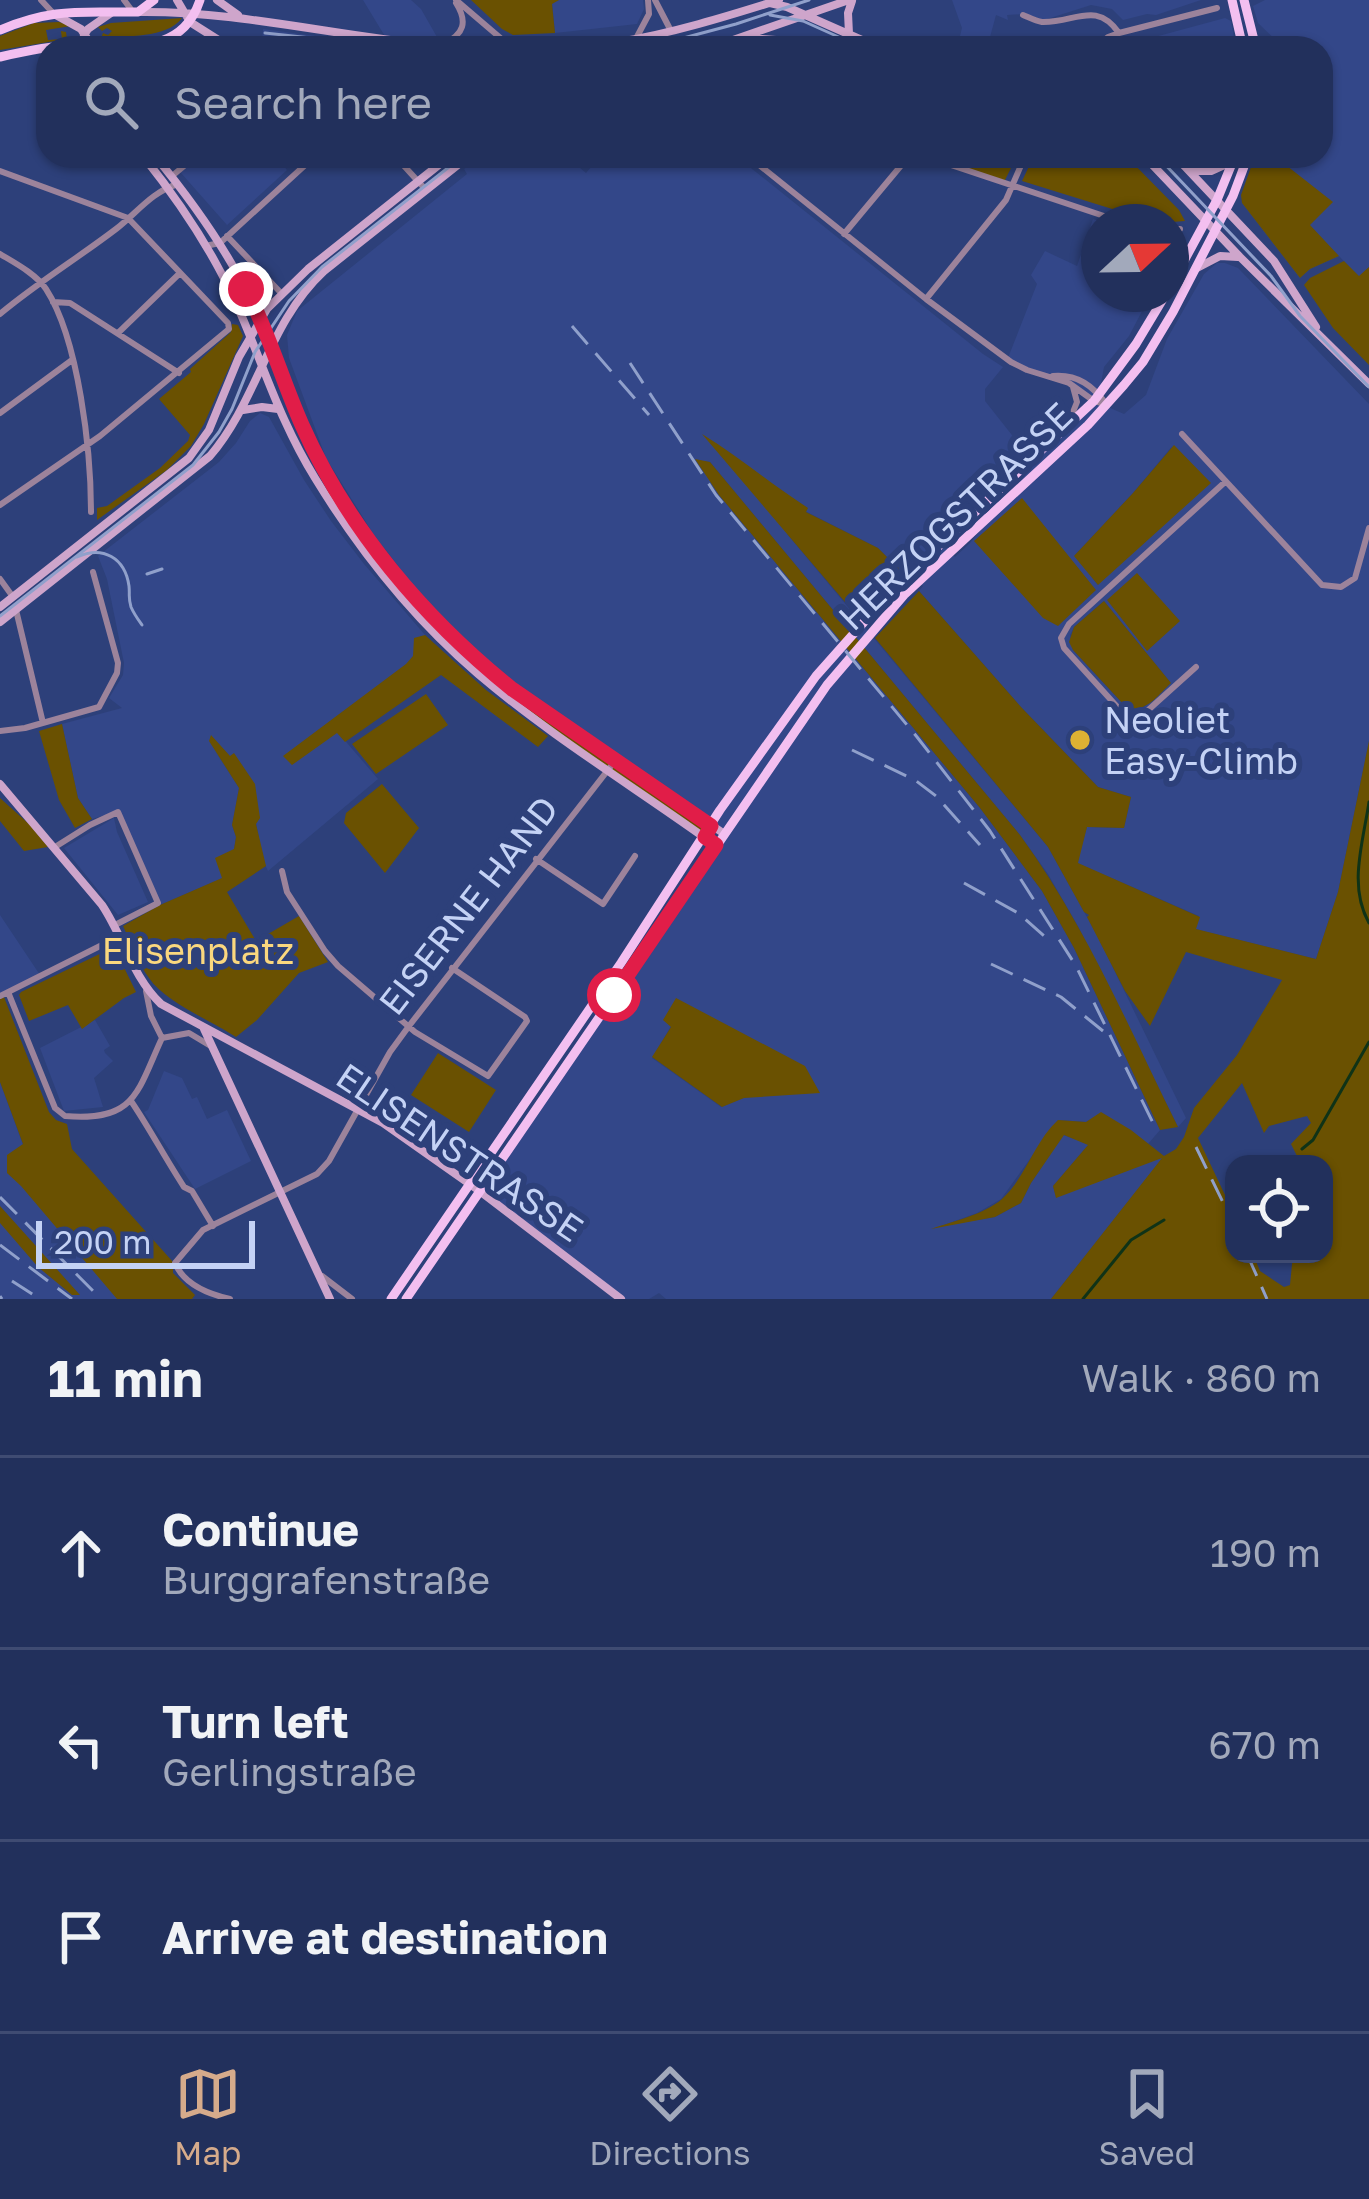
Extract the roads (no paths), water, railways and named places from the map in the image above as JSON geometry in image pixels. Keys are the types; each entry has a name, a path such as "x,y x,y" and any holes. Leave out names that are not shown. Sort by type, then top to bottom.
{"main road":[{"path":"135,12 154,0"},
{"path":"178,0 216,36"},
{"path":"171,36 181,31 200,0"},
{"path":"217,0 239,16"},
{"path":"750,36 850,0 849,34"},
{"path":"1232,0 1240,36"},
{"path":"1247,0 1254,36"},
{"path":"651,36 774,2 853,36"},
{"path":"0,30 53,13 82,10 239,16 360,36"},
{"path":"53,13 69,20 81,36"},
{"path":"93,36 111,13"},
{"path":"0,57 36,50"},
{"path":"156,168 223,240 325,471 385,561 484,666 711,826 726,829"},
{"path":"163,168 230,290 278,409 315,478 357,542 410,607 478,673 716,845"},
{"path":"0,607 190,458 209,430 249,337 281,293 436,168"},
{"path":"0,622 196,470 229,435 291,308 313,281 454,168"},
{"path":"1159,168 1278,266 1320,334"},
{"path":"1188,168 1240,257 1369,384"},
{"path":"1191,171 1216,168"},
{"path":"1189,252 1230,168"},
{"name":"HERZOGSTRASSE","path":"476,1189 718,813 829,660 882,601 1107,405 1143,362 1196,268 1243,168"},
{"path":"1196,268 1215,257 1240,257"},
{"name":"HERZOGSTRASSE","path":"476,1189 806,712 949,544 1097,398 1154,312"},
{"path":"242,411 262,406 278,409"},
{"path":"0,784 102,904 146,989 161,1004 200,1024 333,1299"},
{"name":"ELISENSTRASSE","path":"200,1024 360,1109 621,1299"},
{"path":"391,1299 476,1189"},
{"path":"406,1299 476,1189"}],"street":[{"path":"41,0 53,13"},
{"path":"124,0 135,12"},
{"path":"455,0 464,24 457,36"},
{"path":"455,0 498,36"},
{"path":"652,0 670,29"},
{"path":"639,36 652,0"},
{"path":"1023,15 1044,22 1091,8 1108,15 1118,33"},
{"path":"1112,36 1217,8"},
{"path":"0,314 122,225 185,168"},
{"path":"205,246 223,240 302,168"},
{"path":"406,168 426,190"},
{"path":"763,168 1011,362 1107,405"},
{"path":"844,234 899,168"},
{"path":"960,168 1081,208"},
{"path":"926,299 1006,200 1020,168"},
{"path":"0,171 128,218 228,323 228,332 179,373 0,505"},
{"path":"223,240 281,293"},
{"path":"0,254 40,281 52,302 72,360 88,444 91,512"},
{"path":"118,333 181,273"},
{"path":"52,302 70,303 179,373"},
{"path":"0,413 72,360"},
{"path":"1050,376 1085,382 1117,370"},
{"path":"1085,382 1097,398"},
{"path":"1053,441 1075,411 1073,387"},
{"path":"1182,434 1322,585 1341,587 1355,578 1369,528"},
{"path":"1196,667 1145,712 1129,716 1072,658 1061,638 1069,624 1226,482"},
{"path":"0,731 99,707 118,663 93,572"},
{"path":"0,579 13,597 43,723"},
{"name":"EISERNE HAND","path":"213,1226 317,1174 329,1162 390,1052 615,760"},
{"path":"55,847 118,812 158,903 115,925"},
{"path":"536,860 603,904 635,856"},
{"path":"282,871 286,892 331,958 429,1042 488,1076 527,1022 452,968"},
{"path":"121,936 4,994 59,1113 70,1117 104,1114 139,1092 162,1038 146,989"},
{"path":"162,1038 192,1034 216,1050"},
{"path":"131,1100 213,1226 203,1230 175,1263 179,1274 230,1299"},
{"path":"322,1278 352,1299"}],"waterway":[{"path":"1369,802 1358,879 1369,923"},
{"path":"1302,1149 1313,1140 1369,1042"},
{"path":"1083,1299 1131,1240 1164,1220"}],"tram line":[{"path":"691,36 809,0"},
{"path":"770,15 803,21 836,36"},
{"path":"265,33 293,36"},
{"path":"0,616 193,465 219,432 255,352 289,301 322,267 448,168"},
{"path":"1168,168 1369,387"},
{"path":"77,557 96,553 118,561 127,576 131,607 142,625"},
{"path":"147,574 162,569"}],"railway":[{"path":"572,326 649,415"},
{"path":"630,363 716,495 990,831 1076,966 1156,1129"},
{"path":"852,750 915,780 980,845"},
{"path":"964,883 1018,913 1050,941"},
{"path":"991,964 1061,997 1103,1031"},
{"path":"1196,1147 1225,1207"},
{"path":"0,1197 101,1299"},
{"path":"0,1245 72,1299"},
{"path":"1251,1263 1267,1299"},
{"path":"12,1281 40,1299"}],"place":[{"name":"Neoliet Easy-Climb","path":"1080,740"}],"park label":[{"name":"Elisenplatz","path":"198,950"}]}
